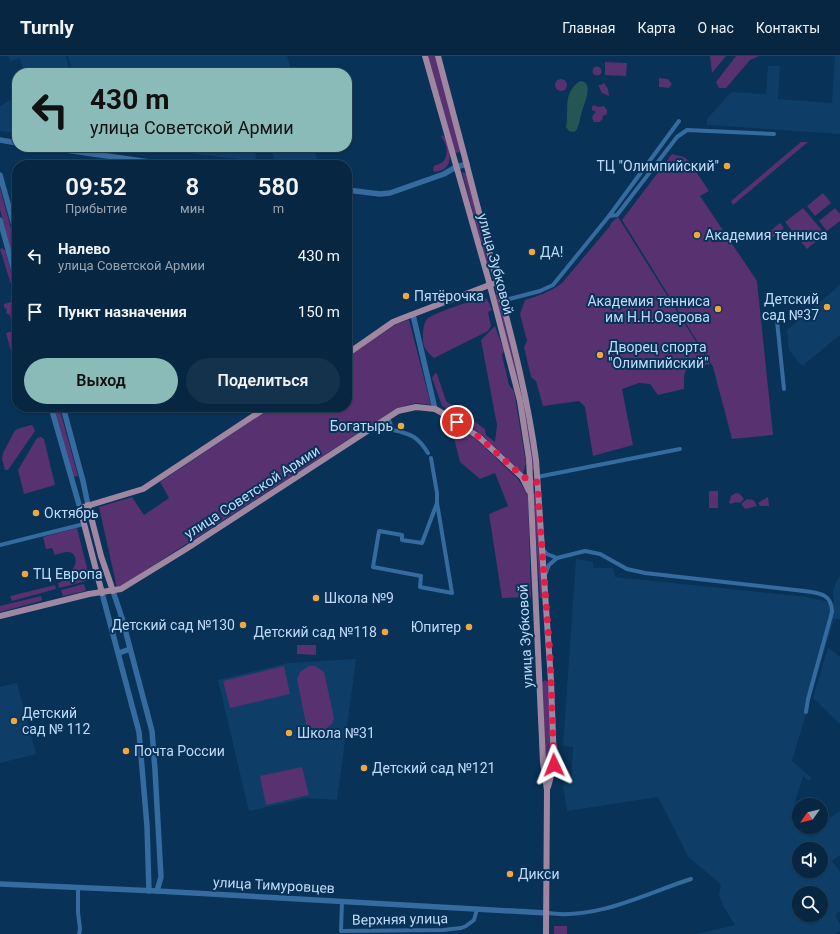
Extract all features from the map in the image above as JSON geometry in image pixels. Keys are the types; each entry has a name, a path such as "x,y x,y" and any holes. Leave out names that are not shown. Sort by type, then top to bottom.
{"main road":[{"name":"улица Зубковой","path":"426,56 490,285 520,401 529,459 536,598 537,655 540,682 543,762 547,790 546,934"},
{"name":"улица Зубковой","path":"438,56 502,301 526,400 533,440 545,575 550,655 554,765 547,790"},
{"path":"352,351 393,322 497,281"},
{"name":"улица Советской Армии","path":"0,616 89,594 121,590 398,411 416,407 435,409 479,437 522,476 531,494"},
{"path":"102,593 80,508 143,489 259,412"},
{"path":"522,476 530,481 537,480"},
{"path":"88,505 101,556 113,591"},
{"path":"536,598 538,604 542,604 546,599"},
{"path":"537,655 550,655"},
{"path":"538,669 542,674 547,673 550,669"},
{"path":"540,682 542,678 547,677 551,681"},
{"path":"543,762 546,768 551,769 554,765"}],"street":[{"path":"502,301 540,291 553,284 609,216 679,121"},
{"path":"609,216 617,215 677,138 687,130 774,134"},
{"path":"673,131 677,138"},
{"path":"0,140 12,142"},
{"path":"80,152 135,160"},
{"path":"352,191 380,194 390,193 444,174 456,167 467,164"},
{"path":"0,175 12,218"},
{"path":"0,220 12,264"},
{"path":"413,315 435,409"},
{"path":"777,320 784,389"},
{"path":"52,412 80,508"},
{"path":"64,412 88,505"},
{"path":"388,418 393,430 410,434 422,443 430,456 452,593 420,587 421,576 373,567 379,531 402,535 402,540 422,543 437,502"},
{"path":"537,480 680,449"},
{"path":"0,545 84,524"},
{"path":"543,550 547,554 557,558"},
{"path":"545,575 549,565 557,558 577,552 592,552 609,558 627,569 645,573 823,594 830,601 832,612 808,699 806,712"},
{"path":"113,591 122,618 152,731 161,877 157,891"},
{"path":"102,593 119,652 139,732 147,826 149,890"},
{"path":"119,652 130,649"},
{"path":"547,913 561,915 599,910 691,879"},
{"name":"улица Тимуровцев","path":"0,884 149,890 547,913"},
{"path":"78,887 79,934"},
{"name":"Верхняя улица","path":"342,901 341,931 443,930 461,928 474,920 477,909"}],"shaded area":[{"path":"8,56 66,56 69,68 23,68 20,58 10,61"},
{"path":"68,56 287,56 291,68 72,68"},
{"path":"428,56 436,56 461,150 458,153 454,152"},
{"path":"710,56 726,56 712,73"},
{"path":"736,56 759,56 750,60 726,88 719,88 716,82"},
{"path":"835,56 840,56 840,134 707,125 707,119 731,92 766,94 768,66 780,66 778,99 832,103"},
{"path":"605,62 627,63 626,76 605,75"},
{"path":"597,66 602,71 597,76 592,71"},
{"path":"659,78 668,79 672,84 669,88 659,87"},
{"path":"559,79 563,79 567,85 563,91 559,91 555,87 555,83"},
{"path":"580,81 587,85 588,89 578,127 574,132 569,131 566,127 567,103 570,91"},
{"path":"604,83 608,89 609,96 602,93 598,85"},
{"path":"12,99 12,132 0,131 0,106"},
{"path":"594,105 598,107 604,106 607,110 607,114 603,116 602,120 599,122 594,122 592,118 596,112 592,110"},
{"path":"443,135 448,146 450,159 446,167 435,172 433,170 434,166 443,162 447,152 446,145 441,137"},
{"path":"801,142 808,142 733,205 731,201"},
{"path":"178,152 262,152 256,154 255,160"},
{"path":"272,152 315,152 318,160 274,160"},
{"name":"Академия тенниса им Н.Н.Озерова","path":"672,154 684,157 689,161 709,191 700,196 757,281 773,435 732,439 713,367 622,220"},
{"path":"462,172 467,175 489,266 487,265"},
{"path":"0,188 12,232 12,254 0,210"},
{"path":"823,193 831,203 815,216 807,206"},
{"path":"803,208 825,234 807,249 785,222"},
{"path":"835,208 840,214 840,221 827,231 819,221"},
{"path":"618,217 710,364 686,369 684,376 684,389 658,395 650,384 639,383 622,389 633,445 593,456 585,407 579,401 543,406 536,381 531,377 524,347 527,341 520,314 525,300 548,291 562,283 611,223"},
{"path":"780,223 784,228 772,238 768,233"},
{"path":"2,248 5,250 12,276 12,287 0,249"},
{"name":"Детский сад №37","path":"840,285 840,335 802,366 789,350 787,330"},
{"path":"495,294 497,294 498,297 524,404 534,469 532,471"},
{"path":"482,297 487,299 492,310 488,312 491,326 488,331 434,358 426,350 423,342 423,328 427,319 444,310"},
{"path":"12,303 12,326 10,315 6,313 7,310 4,307 4,304"},
{"path":"409,320 431,405 416,403 397,408 117,588 99,507 132,497 144,515 169,498 160,482 265,412 352,412 352,354 396,324"},
{"path":"495,326 504,351 502,355 509,385 514,391 526,463 523,474 481,434 442,406 432,378 435,373 437,374 446,401 485,429 486,435 495,442 497,425 481,340"},
{"path":"12,331 12,354 6,333"},
{"path":"55,412 60,412 78,476 73,477"},
{"path":"450,422 477,440 518,479 528,495 531,597 502,598 489,514 508,506 495,473 480,479 460,462"},
{"path":"31,425 35,431 8,470 5,470 2,459 3,453 14,432 17,429"},
{"path":"41,437 44,439 55,485 24,494 18,470 37,438"},
{"path":"709,491 718,491 718,508 709,508"},
{"path":"533,493 536,495 543,594 542,598 540,598"},
{"path":"736,493 740,494 744,499 740,503 729,503 731,496"},
{"path":"768,497 769,506 760,506 758,503"},
{"path":"747,499 754,500 757,506 745,509 741,504"},
{"path":"77,528 90,580 59,588 58,583 61,582 59,574 72,570 76,560 74,555 71,553 68,552 55,555 52,548 46,549 43,537"},
{"path":"576,559 593,562 593,568 613,568 615,577 807,597 834,603 833,592 836,582 840,576 840,619 834,619 792,761 812,778 809,781 803,776 796,798 792,798 792,812 790,818 792,820 792,834 828,834 828,819 840,811 840,855 832,861 840,872 840,911 835,915 840,924 840,931 834,934 697,934 735,925 723,906 719,894 721,884 689,858 658,797 567,811 563,785 571,783 573,747 563,746"},
{"path":"84,584 86,591 63,596 61,590"},
{"path":"55,585 56,589 12,601 10,596"},
{"path":"41,596 41,601 0,612 0,606"},
{"path":"297,645 316,645 316,655 297,654"},
{"path":"828,647 840,657 840,724 813,698"},
{"name":"Школа №31","path":"356,659 337,800 307,798 249,811 218,680 288,663"},
{"path":"284,666 290,694 230,708 223,681"},
{"path":"309,666 315,666 324,672 334,718 332,724 324,730 314,729 306,724 297,679 300,672"},
{"path":"545,680 548,682 550,762 547,762 545,759 542,683"},
{"name":"Детский сад № 112","path":"17,683 36,754 0,763 0,687"},
{"path":"302,767 309,795 266,805 260,776"},
{"path":"554,926 567,926 567,934 554,934"}],"place":[{"name":"ТЦ \"Олимпийский\"","path":"727,166"},
{"name":"Академия тенниса","path":"697,235"},
{"name":"ДА!","path":"532,252"},
{"name":"Пятёрочка","path":"406,296"},
{"name":"Детский сад №37","path":"827,307"},
{"name":"Академия тенниса им Н.Н.Озерова","path":"718,309"},
{"name":"Дворец спорта \"Олимпийский\"","path":"600,355"},
{"name":"Богатырь","path":"401,426"},
{"name":"Октябрь","path":"36,513"},
{"name":"ТЦ Европа","path":"25,574"},
{"name":"Школа №9","path":"316,598"},
{"name":"Детский сад №130","path":"243,625"},
{"name":"Юпитер","path":"469,627"},
{"name":"Детский сад №118","path":"385,632"},
{"name":"Детский сад № 112","path":"14,721"},
{"name":"Школа №31","path":"289,733"},
{"name":"Почта России","path":"126,751"},
{"name":"Детский сад №121","path":"364,768"},
{"name":"Дикси","path":"510,874"}],"route":[{"path":"457,422 479,437 522,476 530,481 537,482 550,655 554,765"}]}
